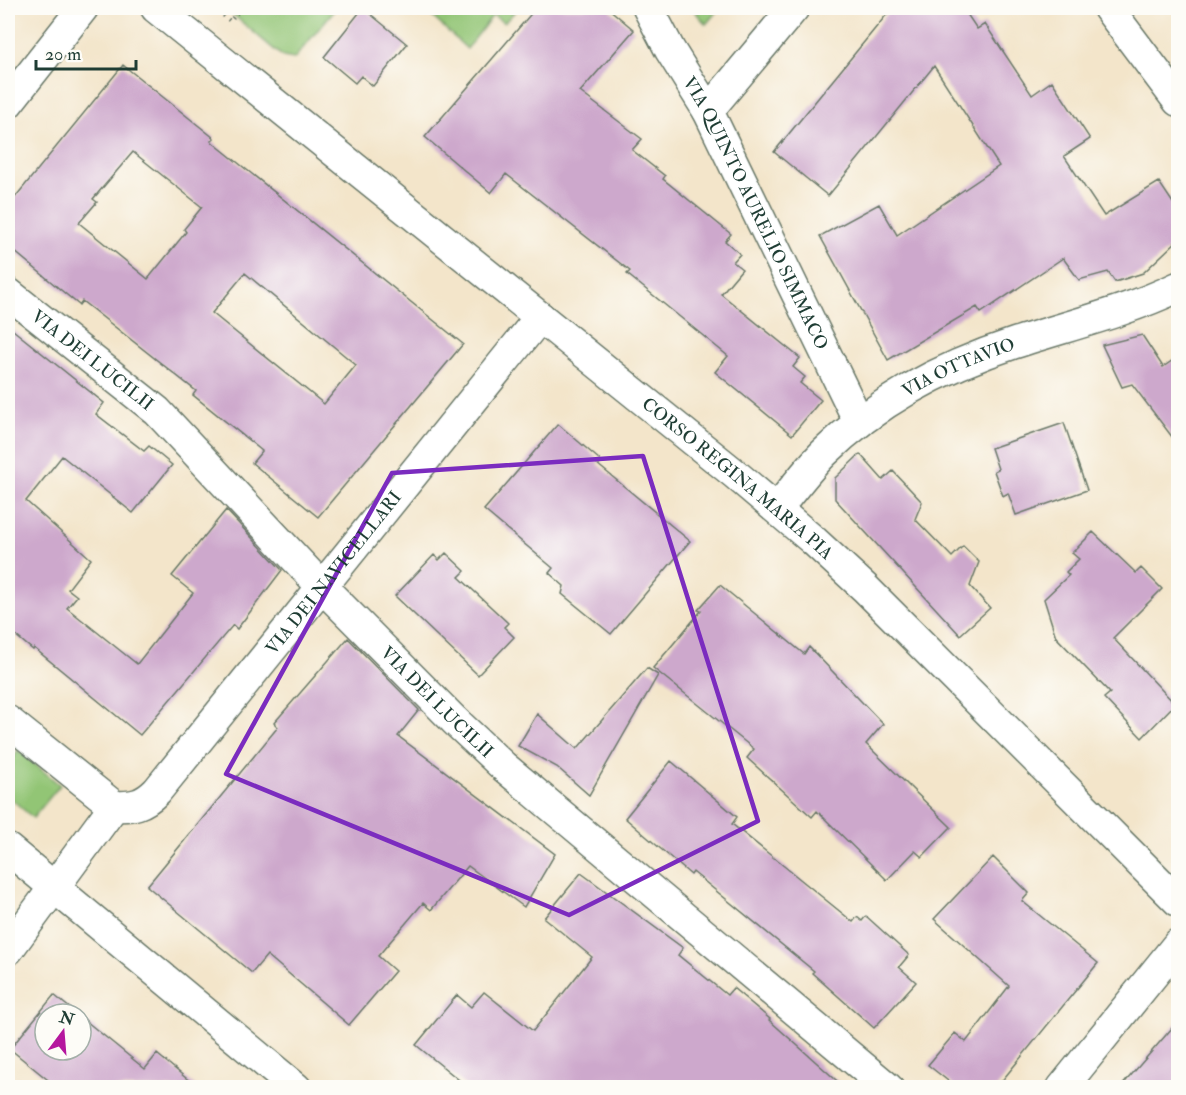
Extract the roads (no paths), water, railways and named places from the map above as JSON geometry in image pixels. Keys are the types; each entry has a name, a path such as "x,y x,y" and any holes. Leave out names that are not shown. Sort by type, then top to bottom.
{"street":[{"path":"8,103 83,8"},
{"name":"CORSO REGINA MARIA PIA","path":"156,8 777,509 865,588 1179,901"},
{"name":"VIA QUINTO AURELIO SIMMACO","path":"648,8 670,50 708,111 860,422"},
{"path":"708,111 794,8"},
{"path":"1108,8 1179,101"},
{"name":"VIA OTTAVIO","path":"777,509 812,466 860,422 905,390 961,363 1016,342 1130,308 1179,287"},
{"name":"VIA DEI LUCILII","path":"8,293 157,411 322,586 454,720 510,772 888,1088"},
{"name":"VIA DEI NAVICELLARI","path":"114,806 141,804 157,791 540,317"},
{"path":"8,721 114,806 8,950"},
{"path":"8,849 296,1088"},
{"path":"1062,1088 1179,944"}]}
